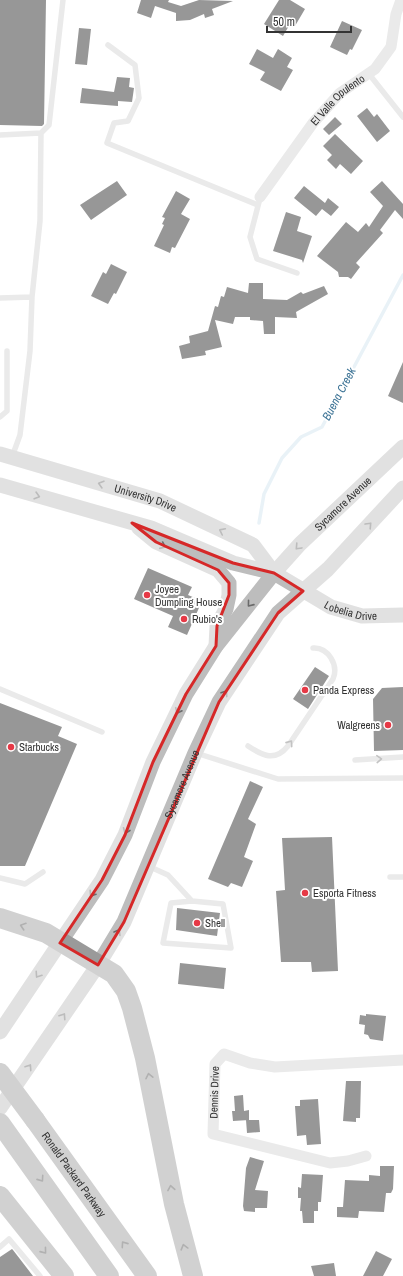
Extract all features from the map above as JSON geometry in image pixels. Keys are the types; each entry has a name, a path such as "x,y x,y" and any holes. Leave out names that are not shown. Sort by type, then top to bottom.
{"highway":[{"path":"0,918 46,933 60,943 114,974 126,991 132,1008 160,1128 174,1204 193,1276"},
{"name":"Ronald Packard Parkway","path":"0,1073 36,1120 147,1276"},
{"path":"0,1123 108,1276"},
{"path":"0,1196 64,1276"}],"main road":[{"name":"Sycamore Avenue","path":"0,1032 102,880 125,834 153,762 186,694 216,646 274,573 306,539 403,447"},
{"name":"University Drive","path":"6,456 160,501 253,546 274,573"},
{"name":"University Drive","path":"0,485 151,528 233,563 274,573 303,591"},
{"name":"Sycamore Avenue","path":"0,1108 98,965 124,922 195,753 219,702 278,613 328,569 399,495"},
{"path":"132,523 156,542 218,570 229,583 229,595 226,609 217,626 216,646"},
{"name":"Lobelia Drive","path":"303,591 331,607 362,616 403,615"}],"street":[{"name":"El Valle Opulento","path":"259,201 313,123 340,93 375,69 391,47 396,14 401,0"},
{"name":"Dennis Drive","path":"366,1156 348,1161 330,1163 213,1134 214,1064 224,1054 250,1063 274,1067 403,1060"}],"lane":[{"path":"0,134 41,133 49,125 63,0"},
{"path":"108,45 135,65 139,98 128,121 114,123 107,143 259,201 250,236 257,259 298,273"},
{"path":"369,74 403,117"},
{"path":"6,456 20,435 24,408 30,350 32,297 40,221 41,133"},
{"path":"0,298 32,297"},
{"path":"0,417 7,411 7,351"},
{"path":"248,746 257,752 271,756 280,755 288,746 334,679 336,671 332,659 320,648 313,648"},
{"path":"0,689 102,732"},
{"path":"195,753 278,779 403,778"},
{"path":"355,760 403,757"},
{"path":"148,866 168,876 192,900 223,904 231,948 163,943 171,903 192,900"},
{"path":"0,878 8,882 25,884 43,872"},
{"path":"390,877 403,877"},
{"path":"0,1247 9,1239 40,1276"}],"highlighted area":[{"path":"132,523 233,563 274,573 303,591 278,613 219,702 124,922 98,965 60,943 102,880 125,835 153,762 186,694 216,646 217,626 229,595 229,583 218,570 156,542"}],"building":[{"path":"0,0 46,0 44,124 42,126 0,125"},
{"path":"141,0 169,0 168,2 181,6 199,0 233,1 212,9 214,15 205,18 204,14 190,20 176,21 176,13 155,6 151,18 137,13"},
{"path":"279,0 290,0 305,9 295,26 290,24 283,36 264,24"},
{"path":"342,21 362,30 352,50 350,49 347,55 330,47"},
{"path":"79,28 91,29 87,65 75,64"},
{"path":"257,49 273,58 278,49 292,58 287,67 293,70 281,91 260,80 265,72 249,64"},
{"path":"117,77 130,78 129,87 134,88 132,102 118,101 118,106 80,103 82,88 114,92"},
{"path":"367,108 374,117 377,114 390,131 377,142 357,116"},
{"path":"335,117 342,124 329,135 323,129"},
{"path":"335,134 363,161 351,174 340,164 336,169 327,160 332,155 323,146"},
{"path":"117,181 127,195 91,220 80,205"},
{"path":"382,181 403,204 403,219 395,210 380,230 383,233 356,263 360,267 351,279 348,277 339,277 338,272 317,256 346,222 358,232 366,223 369,227 383,206 370,192"},
{"path":"304,186 325,203 328,198 339,207 331,216 322,209 316,216 294,198"},
{"path":"176,191 190,199 181,214 190,219 175,248 172,247 170,253 154,246 164,225 162,224 165,218 162,217"},
{"path":"286,212 301,217 297,231 312,236 303,263 302,260 273,251"},
{"path":"111,264 127,272 116,294 114,293 108,304 91,296 103,272 106,274"},
{"path":"249,283 263,283 263,299 287,300 301,292 303,294 324,286 328,294 296,312 297,318 275,317 275,334 264,334 263,321 250,320 250,317 235,317 233,324 215,320 222,347 205,351 206,355 182,359 179,346 190,343 189,336 208,331 215,306 218,307 221,296 224,297 227,287 248,293"},
{"path":"403,362 403,403 388,396"},
{"path":"148,568 192,587 188,595 202,601 187,635 168,627 173,616 134,599"},
{"path":"315,667 329,676 308,709 293,699"},
{"name":"Walgreens","path":"403,687 403,750 374,751 373,699 382,688"},
{"path":"0,703 62,727 58,736 77,744 25,866 0,866"},
{"path":"250,781 263,787 248,819 256,824 244,857 253,861 242,887 231,883 228,887 208,879"},
{"path":"332,837 338,971 312,972 311,962 281,962 276,891 285,890 282,838"},
{"path":"177,908 220,913 217,936 176,930"},
{"path":"180,963 226,968 224,989 178,984"},
{"path":"366,1014 386,1016 383,1041 370,1039 368,1035 364,1034 365,1025 359,1024 360,1015 366,1016"},
{"path":"346,1081 361,1081 360,1118 356,1118 356,1122 343,1121"},
{"path":"243,1095 244,1111 249,1110 249,1120 233,1121 232,1111 235,1111 234,1096"},
{"path":"318,1099 321,1144 307,1145 306,1135 297,1136 295,1106 300,1106 300,1100"},
{"path":"246,1120 259,1120 260,1132 247,1133"},
{"path":"250,1157 264,1161 255,1190 268,1191 267,1208 255,1208 255,1212 244,1211 243,1206 246,1168"},
{"path":"380,1166 394,1166 393,1189 391,1193 386,1193 384,1212 359,1211 358,1218 337,1217 337,1207 343,1207 345,1180 369,1181 369,1175 380,1176"},
{"path":"302,1174 323,1175 321,1202 318,1202 318,1211 314,1211 314,1223 303,1223 302,1211 300,1211 301,1198 298,1198 298,1187 301,1188"},
{"path":"12,1249 33,1276 0,1276 0,1257"},
{"path":"376,1251 392,1259 383,1276 363,1276"},
{"path":"334,1263 336,1276 314,1276 311,1266"}],"waterway":[{"name":"Buena Creek","path":"259,523 264,494 282,458 301,437 322,427 403,275"}],"place":[{"name":"Joyee Dumpling House","path":"147,595"},
{"name":"Rubio's","path":"184,619"},
{"name":"Panda Express","path":"305,690"},
{"name":"Walgreens","path":"388,725"},
{"name":"Starbucks","path":"11,747"},
{"name":"Esporta Fitness","path":"305,893"},
{"name":"Shell","path":"197,923"}]}
